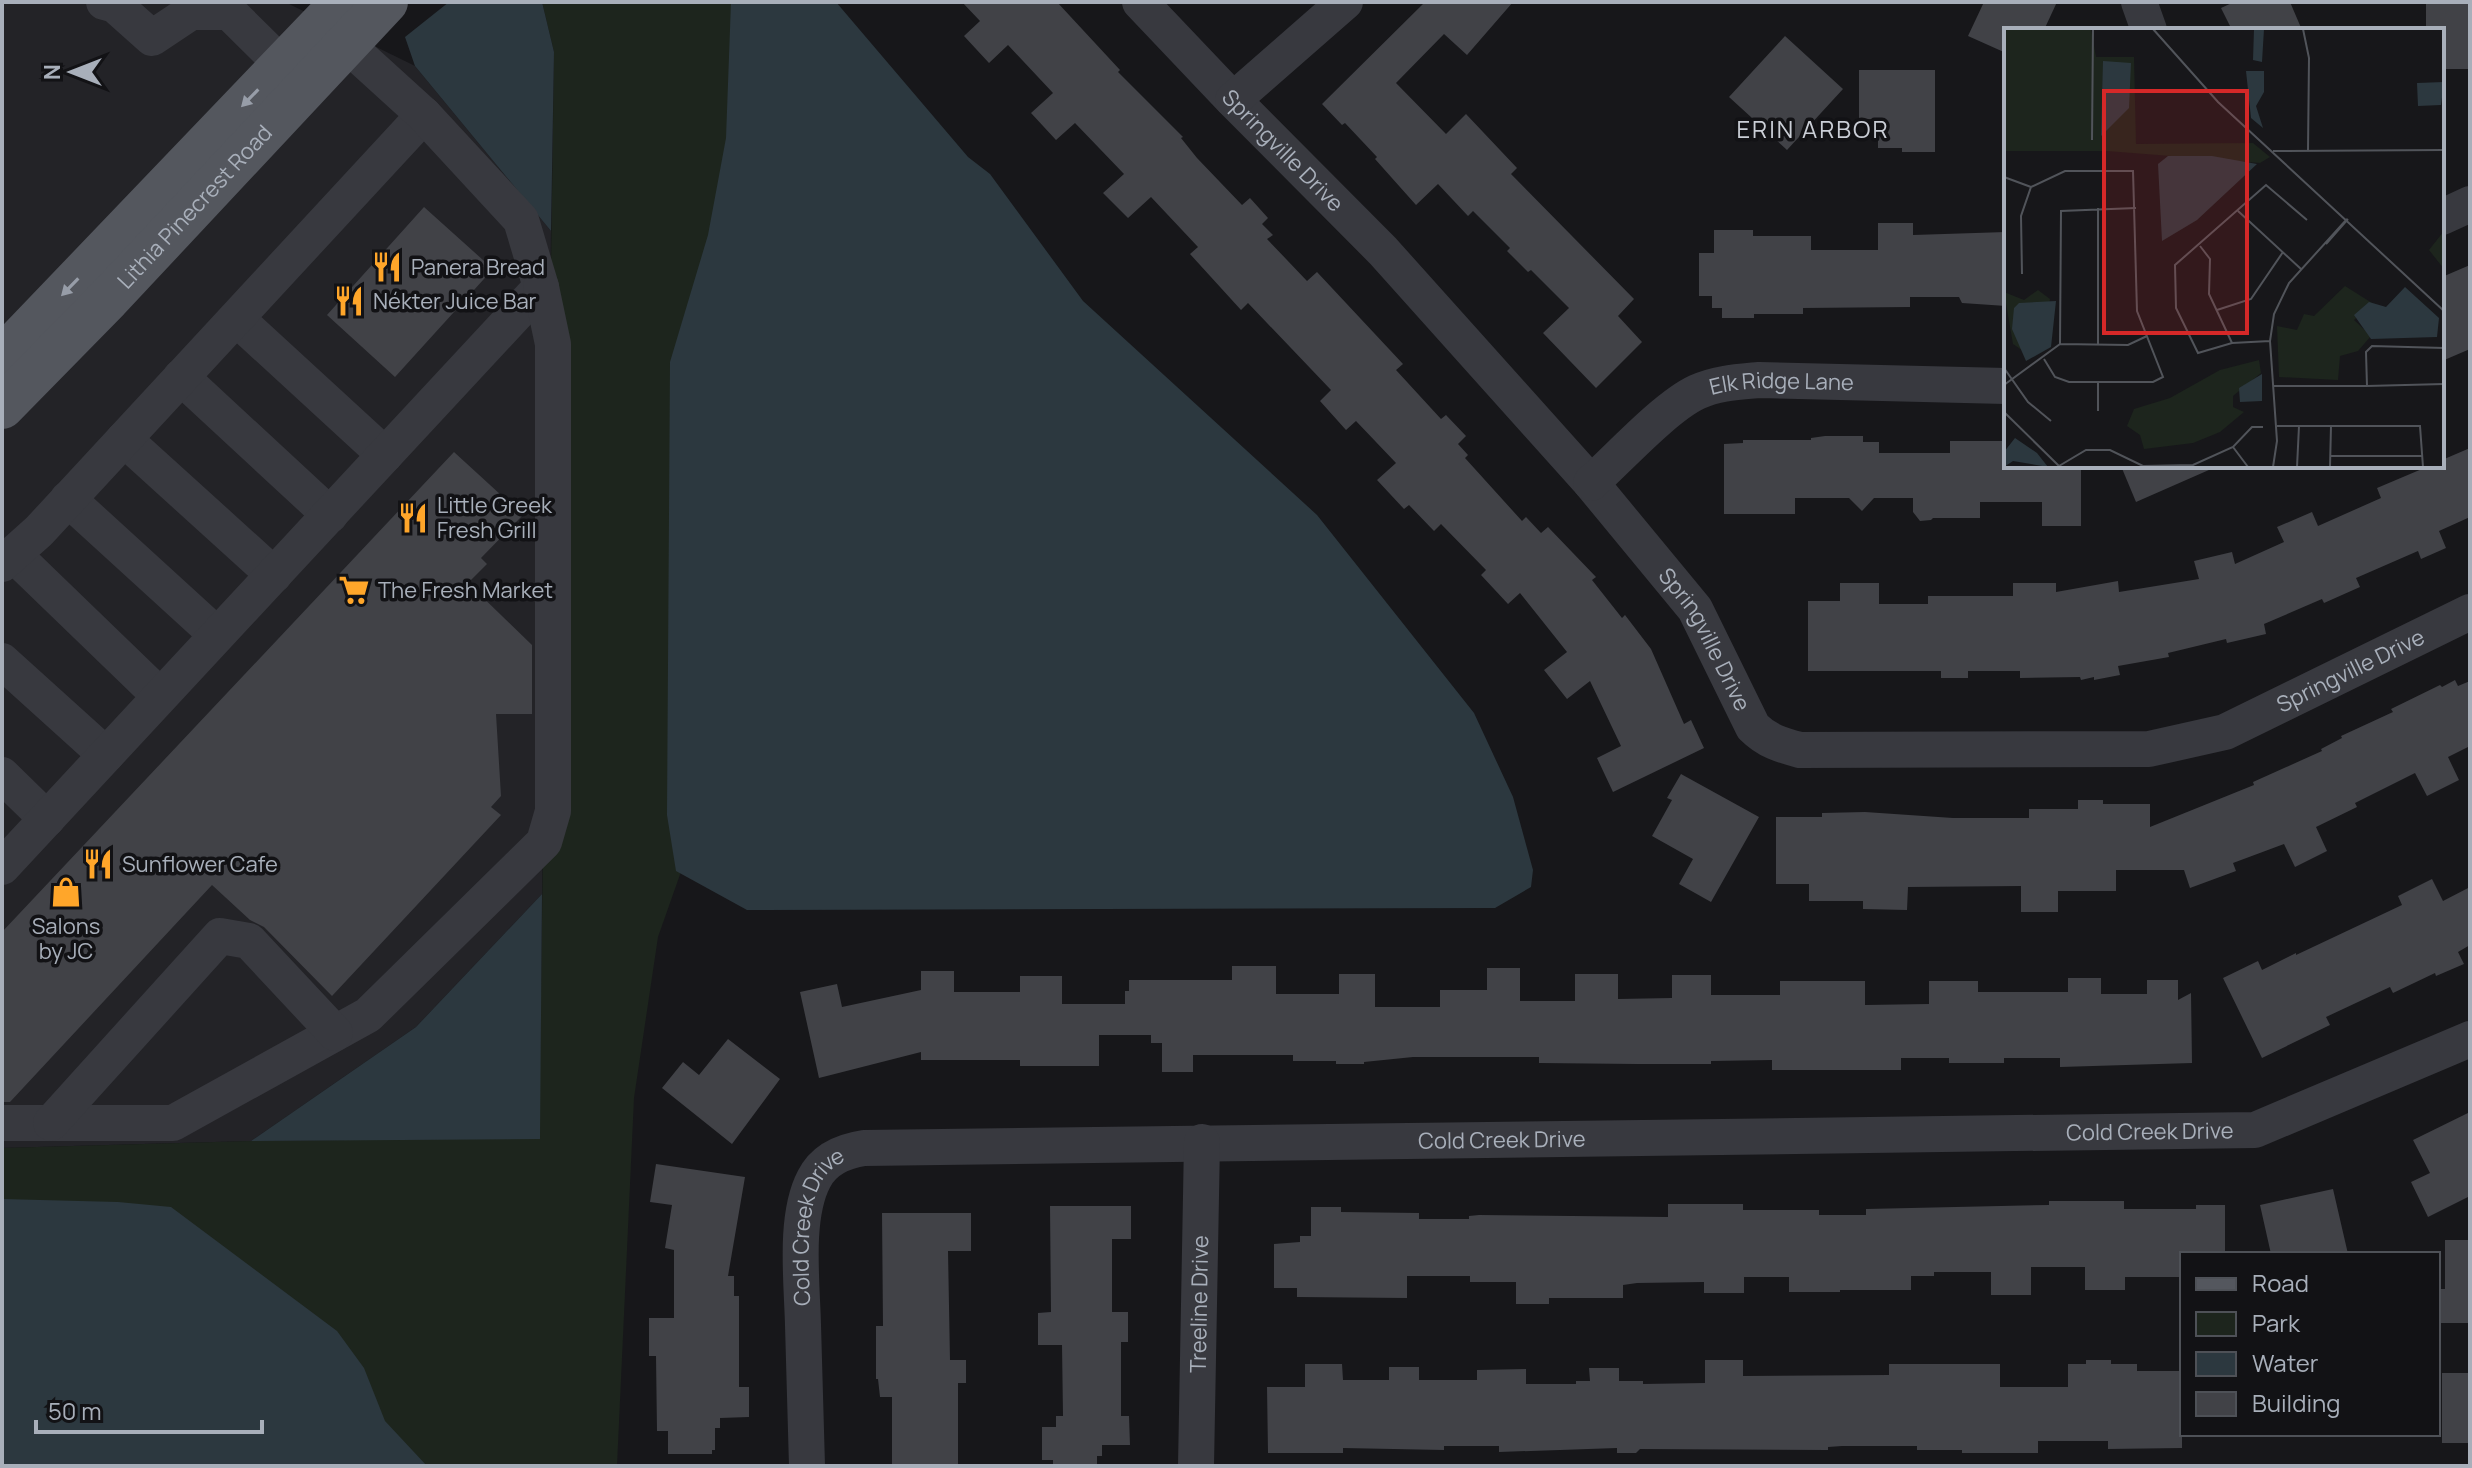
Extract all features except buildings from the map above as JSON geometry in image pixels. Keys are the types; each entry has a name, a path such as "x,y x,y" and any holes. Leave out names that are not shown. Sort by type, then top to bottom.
{"main road":[{"name":"Lithia Pinecrest Road","path":"2,407 294,76 343,2"},
{"name":"Lithia Pinecrest Road","path":"2,358 294,76 347,45 386,2"}],"street":[{"path":"104,2 115,5 152,38 191,12 229,12 294,76"},
{"name":"Springville Drive","path":"1140,2 1383,251 1591,483 1695,609 1753,727 1764,737 1800,750 2149,749 2225,732 2470,612"},
{"path":"1233,100 1345,2"},
{"path":"2139,2 2148,28"},
{"path":"2,1123 173,1123 368,1015 544,842 553,811 553,344 541,287 521,220 424,115 347,45"},
{"path":"160,696 8,559 237,319 424,115"},
{"path":"2444,216 2470,204"},
{"path":"2,867 541,287"},
{"path":"237,319 385,455"},
{"path":"181,377 330,515"},
{"name":"Elk Ridge Lane","path":"1591,483 1679,403 1723,383 1759,380 2004,386"},
{"path":"124,439 274,575"},
{"path":"68,499 217,635"},
{"path":"2,661 106,755"},
{"path":"2,775 47,819"},
{"path":"51,1123 220,936 249,941 335,1033"},
{"name":"Cold Creek Drive","path":"807,1466 802,1285 805,1203 815,1177 835,1157 846,1151 864,1148 1202,1142 2255,1130 2470,1039"},
{"name":"Treeline Drive","path":"1196,1466 1202,1142"}],"shaded area":[{"path":"2,2 285,2 415,66 551,231 542,894 416,1027 251,1141 2,1148"}],"green space":[{"path":"542,2 734,2 729,145 683,866 658,937 634,1098 617,1466 2,1466 2,1148 539,1138 554,52"}],"water":[{"path":"449,2 542,2 554,52 551,231 415,66 405,37"},
{"path":"731,2 836,2 968,157 990,174 1083,301 1317,515 1474,713 1513,797 1533,870 1531,887 1495,908 747,910 676,871 667,815 670,362 708,235 726,138"},
{"path":"542,894 540,1139 251,1141 416,1027"},
{"path":"2,1199 118,1202 171,1207 337,1331 364,1368 385,1421 427,1466 2,1466"}],"place":[{"name":"Panera Bread","path":"387,267"},
{"name":"Nékter Juice Bar","path":"349,301"},
{"name":"Little Greek Fresh Grill","path":"413,518"},
{"name":"The Fresh Market","path":"354,590"},
{"name":"Sunflower Cafe","path":"98,864"},
{"name":"Salons by JC","path":"66,892"}],"district":[{"name":"ERIN ARBOR","path":"1813,130"}]}
